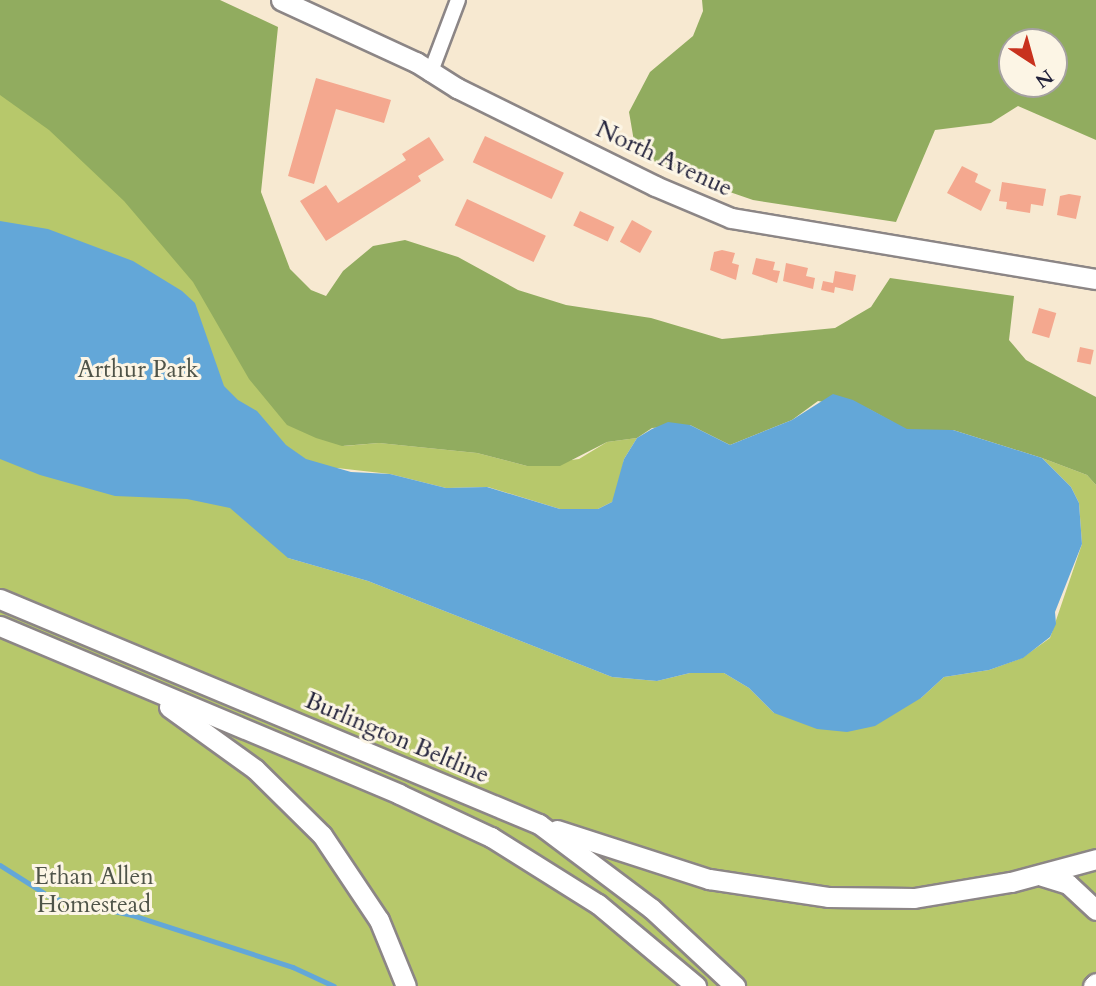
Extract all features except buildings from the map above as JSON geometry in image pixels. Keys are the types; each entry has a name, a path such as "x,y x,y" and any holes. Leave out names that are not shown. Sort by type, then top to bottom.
{"main road":[{"name":"North Avenue","path":"281,0 416,62 430,74 688,202 731,218 1096,279"},
{"name":"Burlington Beltline","path":"0,599 539,824 652,908 735,986"},
{"name":"Burlington Beltline","path":"0,626 399,794 502,842 598,904 696,986"},
{"path":"72,656 177,711 255,769 293,804 345,864 379,920 406,986"},
{"path":"539,824 674,869 798,894 914,898 1029,877 1096,859"},
{"path":"1029,877 1062,880 1096,910"}],"street":[{"path":"430,74 458,0"}],"green space":[{"path":"0,0 243,197 344,446 379,443 477,453 527,466 579,459 607,442 637,438 624,459 618,493 612,502 598,509 560,509 488,487 446,488 390,474 337,468 288,558 368,581 612,677 657,681 690,673 724,673 749,688 774,713 921,698 944,677 989,670 1022,658 1050,638 1082,544 1079,503 1071,487 1042,458 1087,475 1096,485 1096,986 0,986"},
{"path":"0,0 220,0 278,27 261,192 290,269 311,290 326,296 343,271 373,246 405,240 458,257 518,290 566,305 651,318 722,339 835,328 871,307 890,278 1014,296 1009,340 1026,360 1096,397 1096,485 1087,475 953,430 907,430 869,409 818,401 792,420 730,445 690,425 652,428 637,438 607,442 560,466 527,466 477,453 379,443 342,446 316,438 287,425 249,379 193,282 124,201 49,130 0,95"},
{"path":"702,0 1096,0 1096,140 1018,106 991,123 935,130 896,222 753,200 692,179 636,153 629,112 650,72 693,36 703,11"}],"water":[{"path":"0,221 48,229 133,261 182,291 195,303 224,386 238,400 257,411 286,445 306,459 351,472 390,474 446,488 487,487 560,509 598,509 612,502 624,459 637,438 652,429 668,422 690,425 730,445 792,420 833,394 853,400 907,429 953,430 1042,458 1071,487 1079,503 1082,544 1055,612 1056,624 1050,637 1023,658 989,670 944,677 921,698 875,726 847,732 817,729 774,713 749,688 724,673 690,673 657,681 612,677 368,581 288,558 230,508 187,499 115,496 40,475 0,459"}],"waterway":[{"path":"0,865 52,898 132,915 293,967 334,986"}],"park label":[{"name":"Arthur Park","path":"138,370"},
{"name":"Ethan Allen Homestead","path":"94,891"}]}
